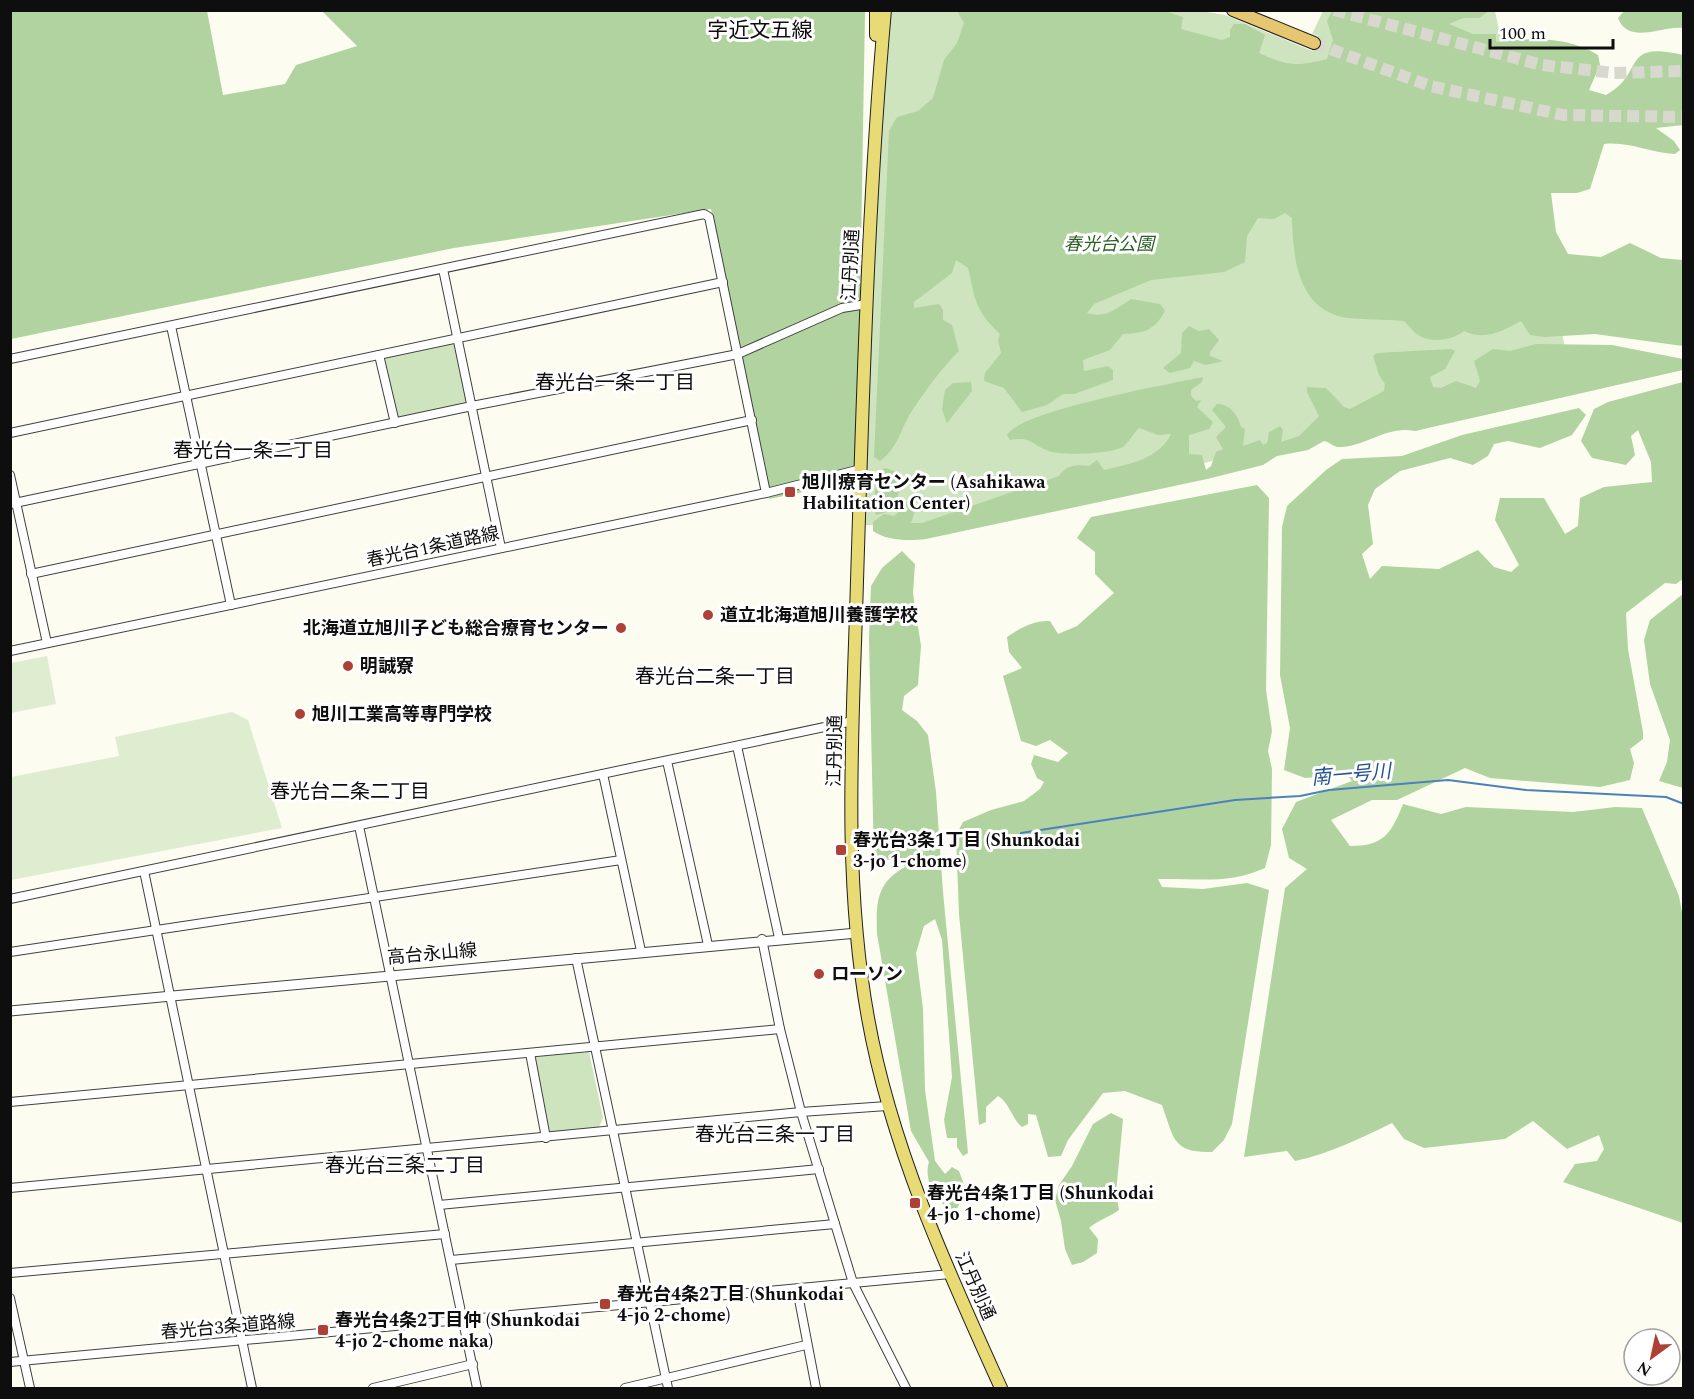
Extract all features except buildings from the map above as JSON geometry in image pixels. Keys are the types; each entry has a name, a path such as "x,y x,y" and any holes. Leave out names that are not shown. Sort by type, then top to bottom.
{"highway":[{"path":"1233,10 1314,42"}],"main road":[{"name":"江丹別通","path":"876,10 878,90"},
{"name":"江丹別通","path":"885,10 878,90 867,304 850,857 867,1016 887,1106 950,1274 1001,1389"}],"street":[{"path":"10,359 704,214 709,218 766,493"},
{"path":"443,269 501,548"},
{"path":"10,433 723,282"},
{"path":"13,503 472,406 738,354 842,308 867,304"},
{"path":"171,326 231,605"},
{"path":"379,355 395,423"},
{"path":"31,574 752,420"},
{"name":"春光台1条道路線","path":"10,651 766,493 861,469"},
{"path":"10,475 13,503 47,643"},
{"path":"10,899 853,722"},
{"path":"736,746 779,938"},
{"path":"667,761 708,945"},
{"path":"603,774 641,951"},
{"path":"359,826 477,1389"},
{"path":"10,952 621,860"},
{"path":"144,871 252,1389"},
{"name":"高台永山線","path":"10,1011 762,939 857,933"},
{"path":"762,939 780,1029 801,1112 853,1283 906,1389"},
{"path":"576,958 668,1389"},
{"path":"10,1102 780,1029"},
{"path":"530,1053 546,1138"},
{"path":"10,1188 801,1112 887,1106"},
{"path":"439,1204 819,1169"},
{"path":"451,1260 835,1224"},
{"path":"10,1273 445,1234"},
{"name":"春光台3条道路線","path":"10,1362 950,1274"},
{"path":"797,1289 816,1389"},
{"path":"10,1298 30,1389"},
{"path":"625,1389 806,1345"},
{"path":"373,1389 473,1364"}],"green space":[{"path":"1625,10 1683,11 1683,28 1638,33 1630,31 1618,18"},
{"path":"10,11 207,11 223,95 285,84 296,65 357,46 322,11 865,11 857,481 769,499 711,209 454,248 11,339"},
{"name":"春光台公園","path":"889,11 1201,11 1225,15 1312,51 1318,36 1312,34 1323,11 1495,11 1572,381 920,526 863,525 881,91"},
{"name":"春光台公園","path":"957,11 1165,11 1183,17 1181,29 1222,40 1230,37 1230,30 1234,24 1245,24 1265,35 1259,53 1277,61 1300,64 1327,59 1333,40 1327,21 1332,11 1489,11 1479,18 1463,18 1449,24 1473,34 1496,34 1496,42 1549,40 1574,44 1586,49 1598,55 1600,65 1589,90 1606,95 1618,87 1641,56 1650,52 1683,55 1683,125 1656,128 1674,141 1680,150 1675,154 1622,144 1604,144 1590,189 1577,193 1551,193 1556,232 1568,254 1601,257 1630,243 1661,258 1683,260 1683,346 1595,334 1544,337 1530,335 1521,321 1494,334 1480,335 1464,331 1450,338 1433,340 1420,336 1404,321 1348,318 1331,313 1318,305 1308,294 1301,280 1294,249 1292,218 1285,213 1274,219 1258,218 1247,236 1245,262 1224,272 1151,280 1094,304 1087,313 1105,314 1131,299 1160,304 1165,311 1157,323 1148,330 1123,334 1110,350 1083,360 1084,371 1108,366 1113,370 1113,380 1074,394 1063,394 1047,405 1022,412 1004,388 984,381 985,373 1001,353 998,340 1000,334 985,318 977,304 968,268 956,260 952,273 914,302 914,308 939,304 943,310 943,320 952,325 959,351 927,389 910,414 894,445 880,461 874,457 889,131 897,117 918,111 933,98 944,60 957,43 964,23"},
{"path":"1189,326 1199,331 1209,329 1219,340 1210,352 1210,356 1223,361 1206,365 1194,361 1190,368 1170,373 1163,368 1181,353 1182,333"},
{"path":"458,338 472,406 395,423 379,355"},
{"path":"1536,344 1612,345 1683,359 1683,370 1415,431 1387,433 1351,445 1339,447 1324,441 1308,450 1277,456 1263,465 1207,479 926,539 891,538 873,531 873,522 884,514 894,516 900,511 901,503 912,501 917,505 911,523 922,523 1059,476 1072,466 1089,466 1097,460 1104,470 1133,463 1159,449 1171,434 1158,435 1139,428 1119,449 1076,454 1055,453 1027,440 1010,440 1007,435 1018,426 1066,408 1203,377 1202,382 1191,390 1191,396 1196,401 1201,400 1197,407 1213,422 1209,429 1189,435 1189,454 1202,455 1206,470 1211,466 1216,452 1223,449 1216,437 1226,427 1212,410 1217,404 1222,404 1233,411 1241,427 1245,429 1243,446 1260,440 1263,445 1267,443 1269,432 1280,426 1283,430 1281,442 1299,436 1319,416 1307,392 1307,387 1326,388 1344,407 1350,409 1384,391 1385,384 1379,375 1373,356 1377,353 1451,349 1455,351 1445,369 1430,377 1433,387 1441,388 1456,381 1476,388 1480,381 1474,361 1493,349 1510,351"},
{"path":"971,382 972,391 947,423 942,409 945,390 953,383"},
{"path":"1683,382 1683,579 1676,584 1665,583 1626,613 1628,649 1643,732 1643,739 1630,749 1634,763 1630,780 1600,787 1490,778 1465,768 1397,800 1372,800 1331,820 1350,846 1379,841 1390,830 1403,804 1441,814 1466,807 1573,812 1615,807 1642,808 1679,896 1683,918 1683,1223 1563,1182 1575,1164 1597,1161 1604,1149 1599,1135 1567,1149 1533,1121 1505,1139 1424,1148 1404,1139 1392,1123 1332,1150 1295,1161 1287,1151 1244,1157 1285,888 1307,869 1289,858 1282,829 1296,802 1352,781 1347,775 1305,778 1284,770 1290,728 1280,675 1282,527 1287,506 1326,470 1342,459 1402,456 1462,435 1579,408 1586,415 1572,435 1540,448 1508,441 1494,444 1488,456 1473,465 1450,458 1400,471 1375,489 1368,505 1373,544 1362,554 1370,579 1382,566 1439,569 1478,550 1494,567 1511,572 1519,565 1495,520 1500,498 1544,498 1565,534 1578,526 1580,498 1604,487 1652,482 1651,462 1638,430 1631,436 1635,455 1626,465 1592,458 1581,441 1594,409 1608,402"},
{"path":"885,468 897,472 901,484 894,510 876,515 873,504 878,473"},
{"path":"1257,485 1269,498 1266,690 1272,731 1268,751 1272,769 1271,845 1265,868 1238,877 1158,879 1162,887 1203,889 1247,883 1269,890 1232,1124 1224,1140 1212,1152 1189,1150 1176,1141 1162,1105 1125,1091 1103,1093 1068,1140 1061,1156 1048,1157 1036,1115 1028,1114 1028,1124 1022,1127 998,1096 986,1107 986,1122 979,1125 959,914 956,835 963,822 991,810 1024,801 1040,789 1044,782 1037,778 1031,764 1034,755 1058,762 1068,753 1050,740 1036,746 1021,741 1003,676 1022,668 1009,652 1007,637 1027,625 1044,621 1050,621 1058,634 1077,626 1114,593 1095,574 1095,552 1077,538 1091,517"},
{"path":"902,551 915,564 913,593 921,646 918,685 904,696 902,710 917,721 928,735 936,792 943,892 968,1153 963,1156 957,1147 957,1138 947,1138 944,1120 952,1077 942,940 935,919 924,926 916,953 923,1009 925,1090 935,1161 945,1174 952,1167 959,1171 966,1190 956,1211 943,1204 933,1192 928,1177 929,1162 911,1131 877,934 878,903 883,887 895,873 905,867 900,860 874,860 869,639 871,586 882,568"},
{"path":"1683,594 1683,788 1659,781 1667,762 1670,740 1650,684 1644,640 1650,620"},
{"path":"47,656 56,704 11,713 11,663"},
{"path":"232,712 248,720 282,828 11,880 11,777 119,756 115,737"},
{"path":"589,1052 603,1118 599,1127 549,1134 535,1057"},
{"path":"1111,1113 1123,1119 1116,1193 1119,1210 1089,1228 1098,1239 1097,1253 1083,1262 1072,1265 1065,1249 1055,1200 1059,1185 1072,1166 1093,1124"}],"waterway":[{"name":"南一号川","path":"1021,833 1235,800 1300,796 1329,790 1448,780 1526,790 1666,797 1684,804"}],"tunnel":[{"path":"1334,10 1542,65 1614,73 1684,71"},
{"path":"1314,43 1430,86 1563,115 1684,117"}],"place":[{"name":"旭川療育センター (Asahikawa Habilitation Center)","path":"790,492"},
{"name":"道立北海道旭川養護学校","path":"708,615"},
{"name":"北海道立旭川子ども総合療育センター","path":"621,628"},
{"name":"明誠寮","path":"348,666"},
{"name":"旭川工業高等専門学校","path":"300,714"},
{"name":"春光台3条1丁目 (Shunkodai 3-jo 1-chome)","path":"841,850"},
{"name":"ローソン","path":"819,974"},
{"name":"春光台4条1丁目 (Shunkodai 4-jo 1-chome)","path":"915,1203"},
{"name":"春光台4条2丁目 (Shunkodai 4-jo 2-chome)","path":"605,1304"},
{"name":"春光台4条2丁目仲 (Shunkodai 4-jo 2-chome naka)","path":"323,1330"}],"district":[{"name":"字近文五線","path":"760,31"},
{"name":"春光台一条一丁目","path":"615,383"},
{"name":"春光台一条二丁目","path":"253,451"},
{"name":"春光台二条一丁目","path":"715,677"},
{"name":"春光台二条二丁目","path":"350,792"},
{"name":"春光台三条一丁目","path":"775,1135"},
{"name":"春光台三条二丁目","path":"405,1166"}]}
